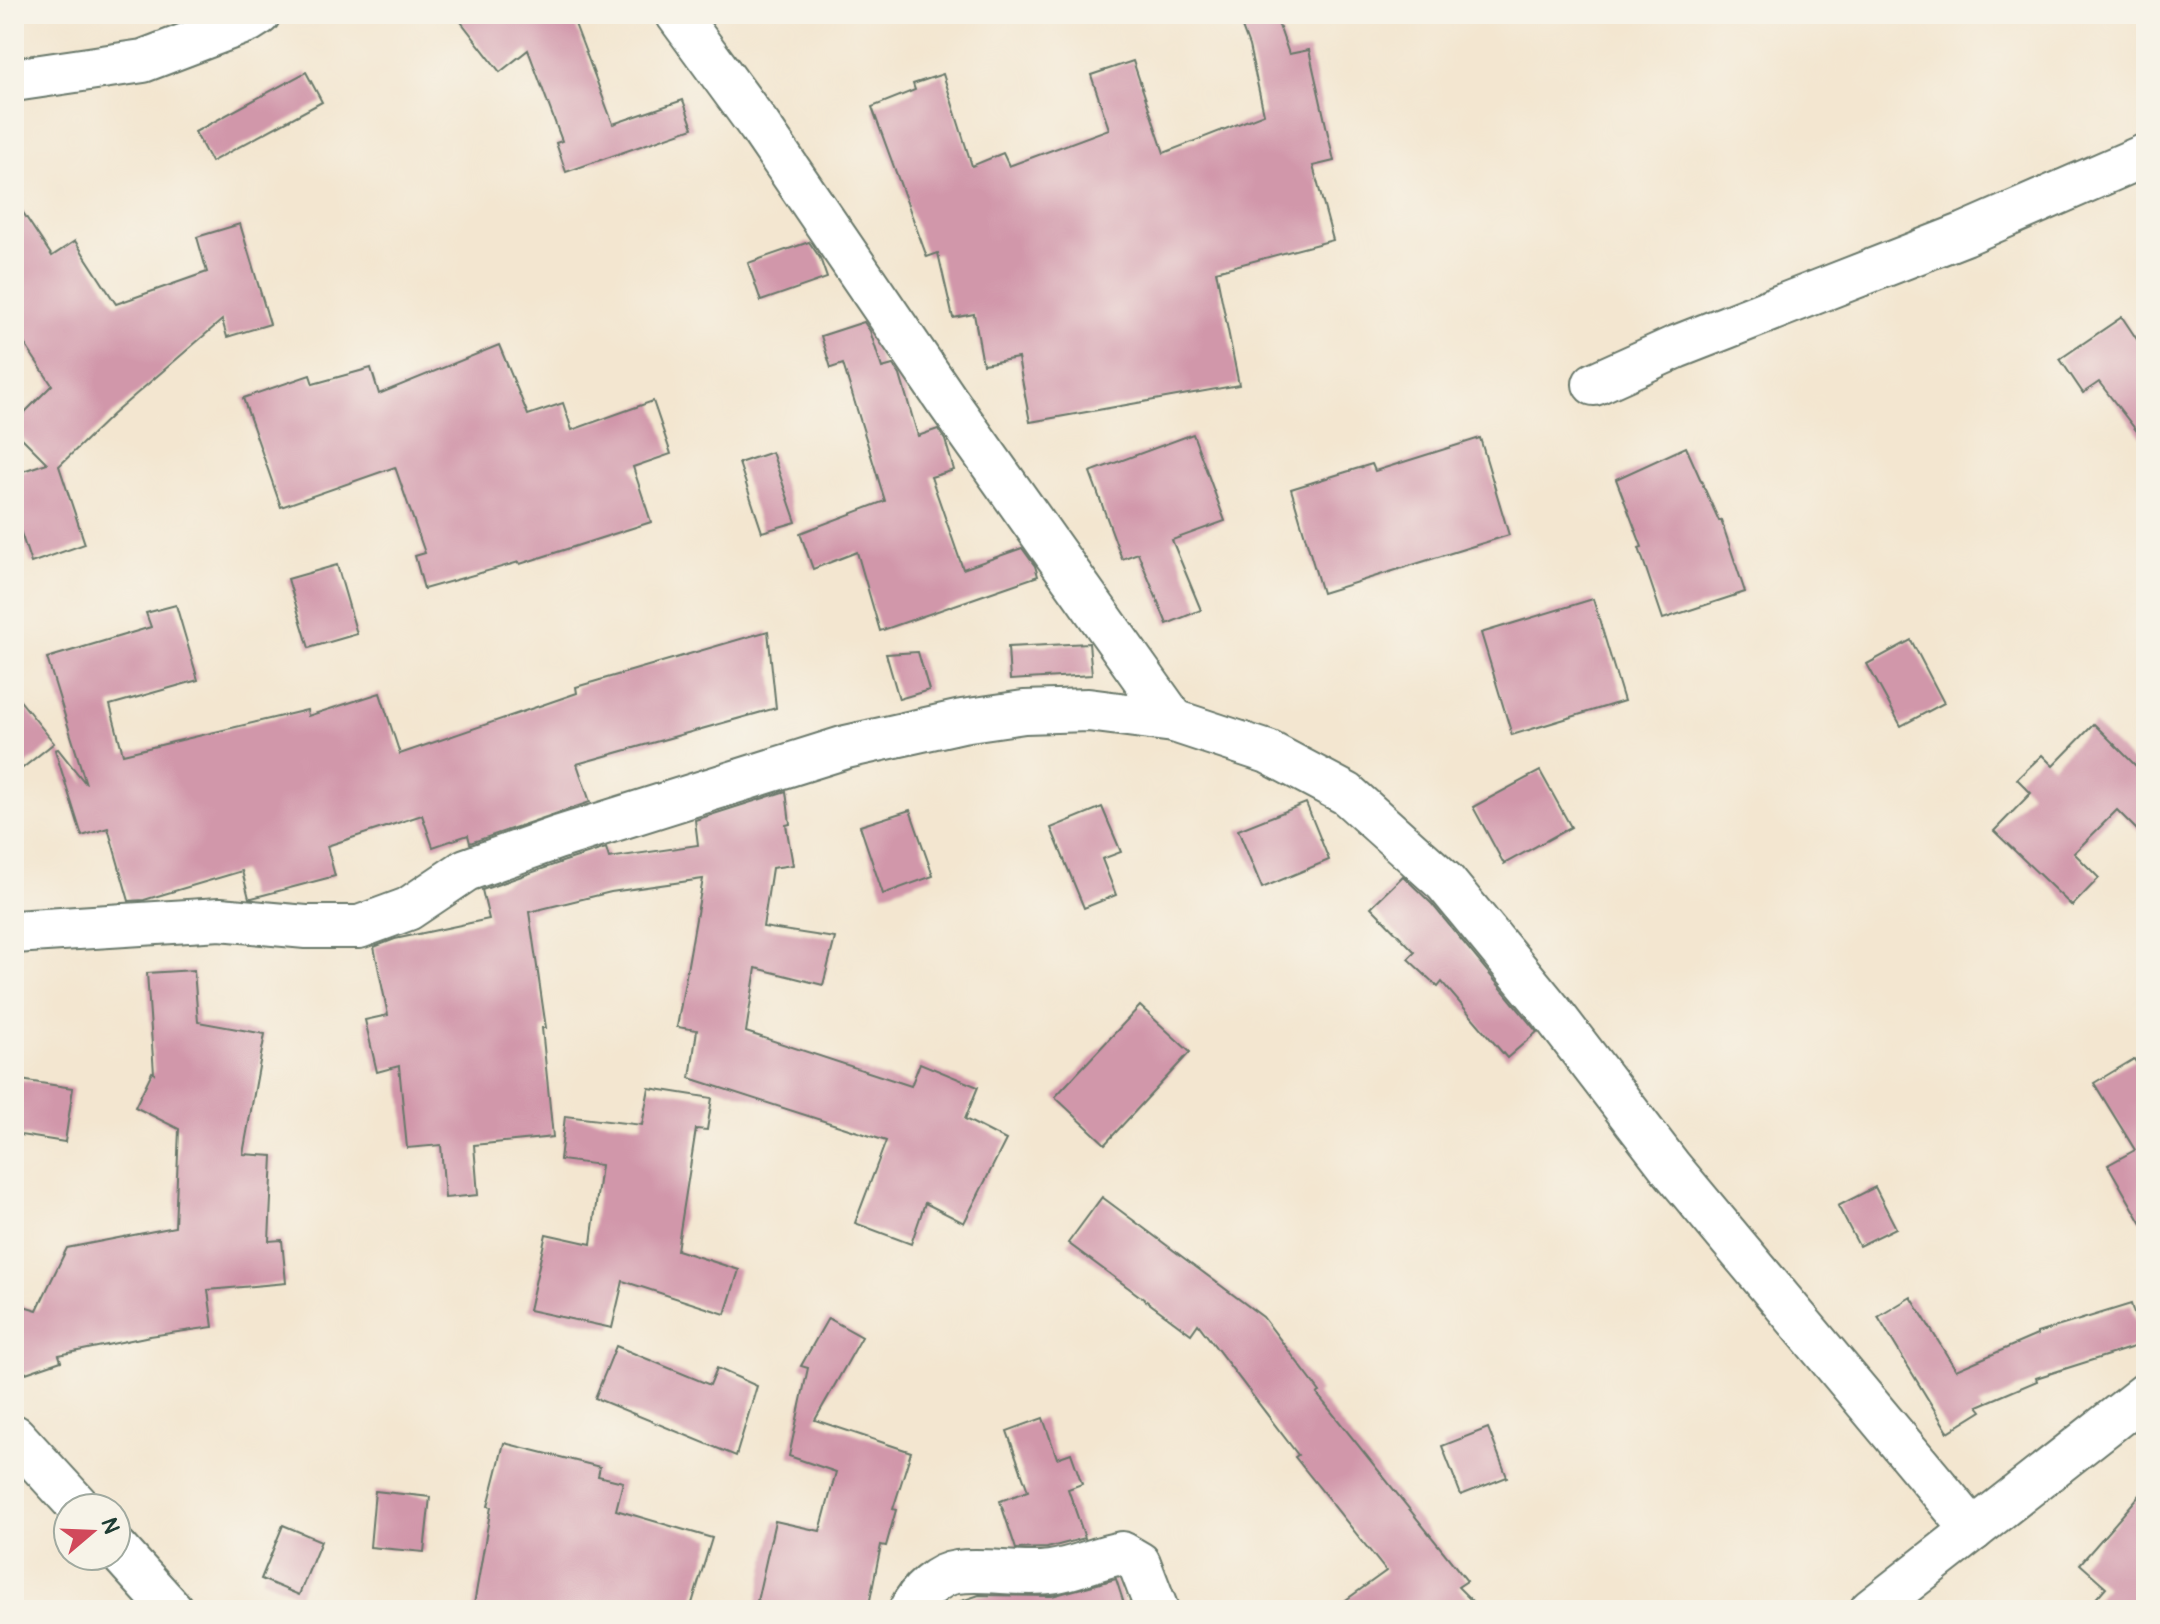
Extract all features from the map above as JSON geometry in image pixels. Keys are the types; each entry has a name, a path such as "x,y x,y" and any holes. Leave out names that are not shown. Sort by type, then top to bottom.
{"street":[{"path":"14,80 143,61 259,14"},
{"path":"677,14 760,127 947,401 1174,721"},
{"path":"1594,384 1676,347 1965,234 2146,155"},
{"path":"14,932 220,919 306,927 359,927 408,909 466,870 557,838 846,747 962,721 1024,712 1088,710 1174,721 1268,752 1347,794 1445,882 1550,1010 1671,1168 1973,1530"},
{"path":"1871,1610 2146,1394"},
{"path":"14,1436 65,1492"},
{"path":"910,1610 933,1582 955,1572 1053,1572 1099,1556 1122,1553 1139,1563 1157,1610"},
{"path":"132,1566 172,1610"}],"building":[{"path":"455,14 575,14 572,16 613,124 683,100 693,128 566,172 556,143 562,141 528,50 500,72"},
{"path":"1237,14 1275,14 1289,54 1309,50 1334,161 1313,166 1333,240 1216,271 1239,385 1030,422 1018,358 983,364 974,314 953,318 938,253 927,257 872,107 915,90 913,84 943,74 972,166 1003,153 1009,166 1109,129 1091,75 1133,61 1164,153 1264,114 1249,46"},
{"path":"306,72 322,102 211,162 195,132"},
{"path":"14,199 52,256 75,241 116,304 207,272 197,237 240,224 270,324 227,337 222,320 112,415 59,466 85,544 31,563 14,512 14,474 47,463 14,430 14,423 52,385 14,328"},
{"path":"809,242 820,258 827,278 761,301 748,263"},
{"path":"2122,317 2146,353 2146,443 2099,382 2083,393 2060,359"},
{"path":"864,322 882,368 893,365 900,375 918,436 938,429 945,440 954,470 931,477 963,569 1022,548 1038,576 880,631 857,552 813,569 800,533 885,501 843,364 831,368 821,336"},
{"path":"499,345 528,415 563,403 572,430 653,401 671,454 633,467 651,522 520,564 424,589 415,556 425,553 395,467 281,507 243,398 310,375 313,384 371,368 379,394"},
{"path":"1193,434 1225,521 1172,540 1201,610 1167,624 1138,553 1122,559 1090,472"},
{"path":"1480,438 1509,535 1322,593 1291,489 1372,464 1375,471"},
{"path":"1686,447 1721,520 1745,592 1663,619 1639,548 1642,547 1616,479"},
{"path":"772,452 796,522 762,532 739,463"},
{"path":"337,565 357,634 309,648 288,579"},
{"path":"1593,599 1624,701 1512,735 1481,633"},
{"path":"176,605 198,680 110,705 123,754 307,710 308,716 380,693 400,754 577,693 576,687 768,631 776,708 577,764 590,802 470,843 468,835 433,847 422,815 327,846 335,876 249,898 242,871 144,900 129,901 108,828 82,836 55,750 58,749 86,784 47,658 151,627 146,613"},
{"path":"1911,640 1944,703 1901,726 1867,664"},
{"path":"1089,643 1092,675 1010,680 1008,647"},
{"path":"918,652 929,690 899,699 886,654"},
{"path":"14,693 54,743 14,775"},
{"path":"2094,724 2146,776 2146,839 2117,810 2074,853 2099,878 2072,906 1994,831 2031,793 2017,779 2042,755 2053,766"},
{"path":"1540,771 1571,827 1504,864 1473,807"},
{"path":"786,791 790,824 786,825 793,865 772,868 763,927 835,938 823,985 756,968 746,1032 911,1086 920,1063 978,1087 965,1119 1006,1140 964,1223 925,1203 911,1244 855,1223 886,1141 690,1078 697,1030 677,1027 703,879 611,892 529,912 546,1028 542,1028 553,1137 474,1145 478,1195 445,1198 441,1145 407,1148 399,1066 377,1072 365,1020 388,1015 374,947 395,939 489,919 482,890 606,848 609,858 698,845 695,820"},
{"path":"1306,803 1329,860 1262,888 1238,830"},
{"path":"1102,807 1121,852 1102,859 1116,895 1084,908 1051,828"},
{"path":"910,810 933,876 883,894 860,826"},
{"path":"1403,876 1432,904 1537,1032 1507,1058 1442,982 1438,987 1408,959 1415,952 1371,907"},
{"path":"194,970 198,1022 265,1034 243,1154 273,1156 269,1241 282,1240 286,1283 208,1290 213,1327 150,1336 59,1355 61,1361 14,1377 14,1303 37,1310 67,1248 175,1227 179,1129 135,1107 154,1073 147,973"},
{"path":"1140,1006 1190,1052 1105,1144 1055,1097"},
{"path":"2134,1059 2146,1079 2146,1231 2108,1165 2135,1150 2094,1083"},
{"path":"14,1079 73,1088 65,1142 14,1134"},
{"path":"649,1088 712,1098 707,1130 696,1129 677,1250 739,1270 725,1314 623,1281 612,1328 529,1310 546,1234 591,1244 601,1165 560,1160 565,1116 642,1125"},
{"path":"1875,1187 1896,1228 1859,1246 1838,1206"},
{"path":"1102,1197 1263,1317 1320,1392 1317,1394 1467,1581 1458,1587 1481,1610 1332,1610 1386,1571 1295,1457 1298,1455 1198,1324 1191,1334 1068,1243"},
{"path":"1911,1297 1956,1370 2037,1333 2131,1304 2143,1344 2036,1378 2037,1381 1978,1406 1982,1411 1948,1432 1878,1317"},
{"path":"828,1318 862,1337 815,1420 911,1452 893,1509 896,1510 886,1546 881,1545 868,1610 755,1610 775,1521 820,1531 836,1472 789,1456 808,1368 801,1366"},
{"path":"616,1346 710,1385 717,1368 757,1386 736,1456 595,1398"},
{"path":"1043,1418 1057,1458 1071,1453 1082,1484 1068,1489 1085,1538 1047,1548 1016,1549 1000,1501 1028,1491 1007,1431"},
{"path":"1488,1428 1507,1477 1461,1495 1442,1446"},
{"path":"504,1443 600,1467 598,1476 623,1482 616,1510 712,1538 690,1610 473,1610 491,1507 488,1506"},
{"path":"2146,1488 2146,1610 2086,1610 2106,1587 2080,1564"},
{"path":"375,1491 430,1497 424,1552 370,1547"},
{"path":"283,1525 321,1541 299,1595 261,1579"},
{"path":"1116,1579 1126,1610 951,1610 950,1605 979,1595 1052,1596"}]}
